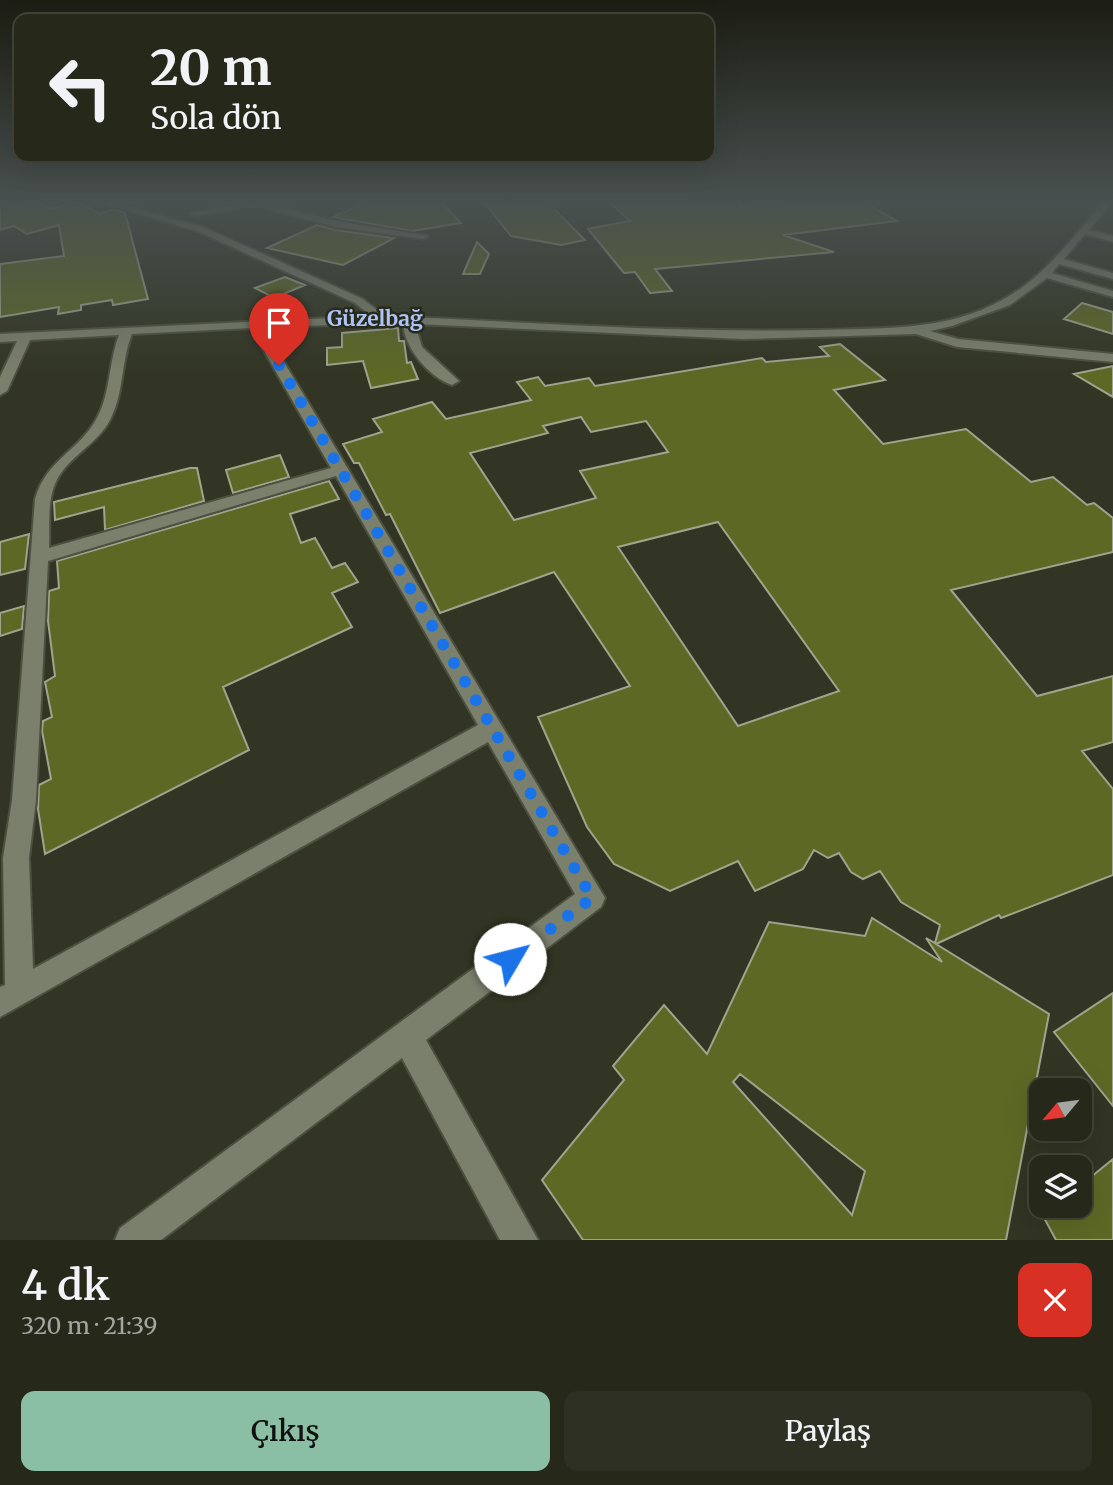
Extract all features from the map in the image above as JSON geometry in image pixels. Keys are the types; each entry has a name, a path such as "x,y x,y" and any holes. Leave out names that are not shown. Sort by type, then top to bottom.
{"street":[{"path":"266,259 359,301 382,319"},
{"path":"0,338 382,319 743,335 915,331 985,313 1006,303 1045,274 1057,260 1113,276"},
{"path":"1045,274 1113,294"},
{"path":"409,322 408,330 425,360 452,381"},
{"path":"132,1240 592,898 255,324"},
{"path":"9,998 16,858 23,800 43,499 50,478 98,429 106,415 119,347 127,331"},
{"path":"915,331 957,343 1113,358"},
{"path":"0,391 25,337"},
{"path":"40,557 340,470"},
{"path":"9,998 492,728"},
{"path":"407,1035 503,1214 521,1240"}],"building":[{"path":"41,259 137,259 148,299 113,305 112,300 81,305 81,310 58,314 59,307 0,317 0,264"},
{"path":"316,259 355,259 343,265"},
{"path":"470,259 487,259 480,274 463,274"},
{"path":"612,259 762,259 655,269 672,291 650,293 635,272 624,273"},
{"path":"285,277 305,285 274,298 255,288"},
{"path":"1082,303 1113,312 1113,334 1064,319"},
{"path":"398,328 399,341 404,341 407,363 411,362 418,379 371,388 363,361 327,365 327,348 342,347 342,333"},
{"path":"840,344 885,380 834,390 883,444 966,429 1031,482 1053,477 1087,505 1094,503 1113,518 1113,552 951,590 1037,696 1113,676 1113,742 1082,751 1113,789 1113,875 1001,918 999,915 936,944 1049,1014 1037,1078 1029,1078 1029,1119 1006,1240 583,1240 542,1180 624,1080 613,1066 664,1005 707,1054 769,922 865,936 872,918 942,962 926,938 935,943 940,925 901,902 880,871 863,879 851,872 839,853 828,858 814,850 803,869 755,891 738,861 670,891 614,864 587,827 538,717 630,686 554,572 440,613 390,514 386,515 359,463 354,463 343,444 382,432 373,419 432,402 446,419 531,400 517,382 538,377 545,386 589,378 595,386 762,358 766,362 829,356 820,347","holes":["581,417 591,432 646,421 668,452 580,471 596,498 514,520 470,453 548,433 543,426","718,522 839,691 738,726 618,547","740,1074 865,1171 852,1215 733,1082"]},
{"path":"1113,366 1113,397 1074,374"},
{"path":"280,455 289,477 233,493 226,470"},
{"path":"197,468 204,501 105,530 104,507 55,520 54,502"},
{"path":"329,481 339,499 290,514 301,543 315,538 332,568 345,563 358,582 332,593 352,627 223,687 249,750 45,854 38,809 39,785 51,779 42,731 43,721 52,717 45,682 55,676 48,621 49,591 59,588 57,561"},
{"path":"29,534 25,569 0,575 0,542"},
{"path":"24,606 22,629 0,636 0,613"},
{"path":"1113,993 1113,1106 1092,1078 1054,1032"},
{"path":"1113,1159 1113,1240 1056,1240 1044,1218 1092,1218 1092,1176"}],"district":[{"name":"Güzelbağ","path":"375,318"}],"route":[{"path":"279,365 592,898 510,959"}]}
